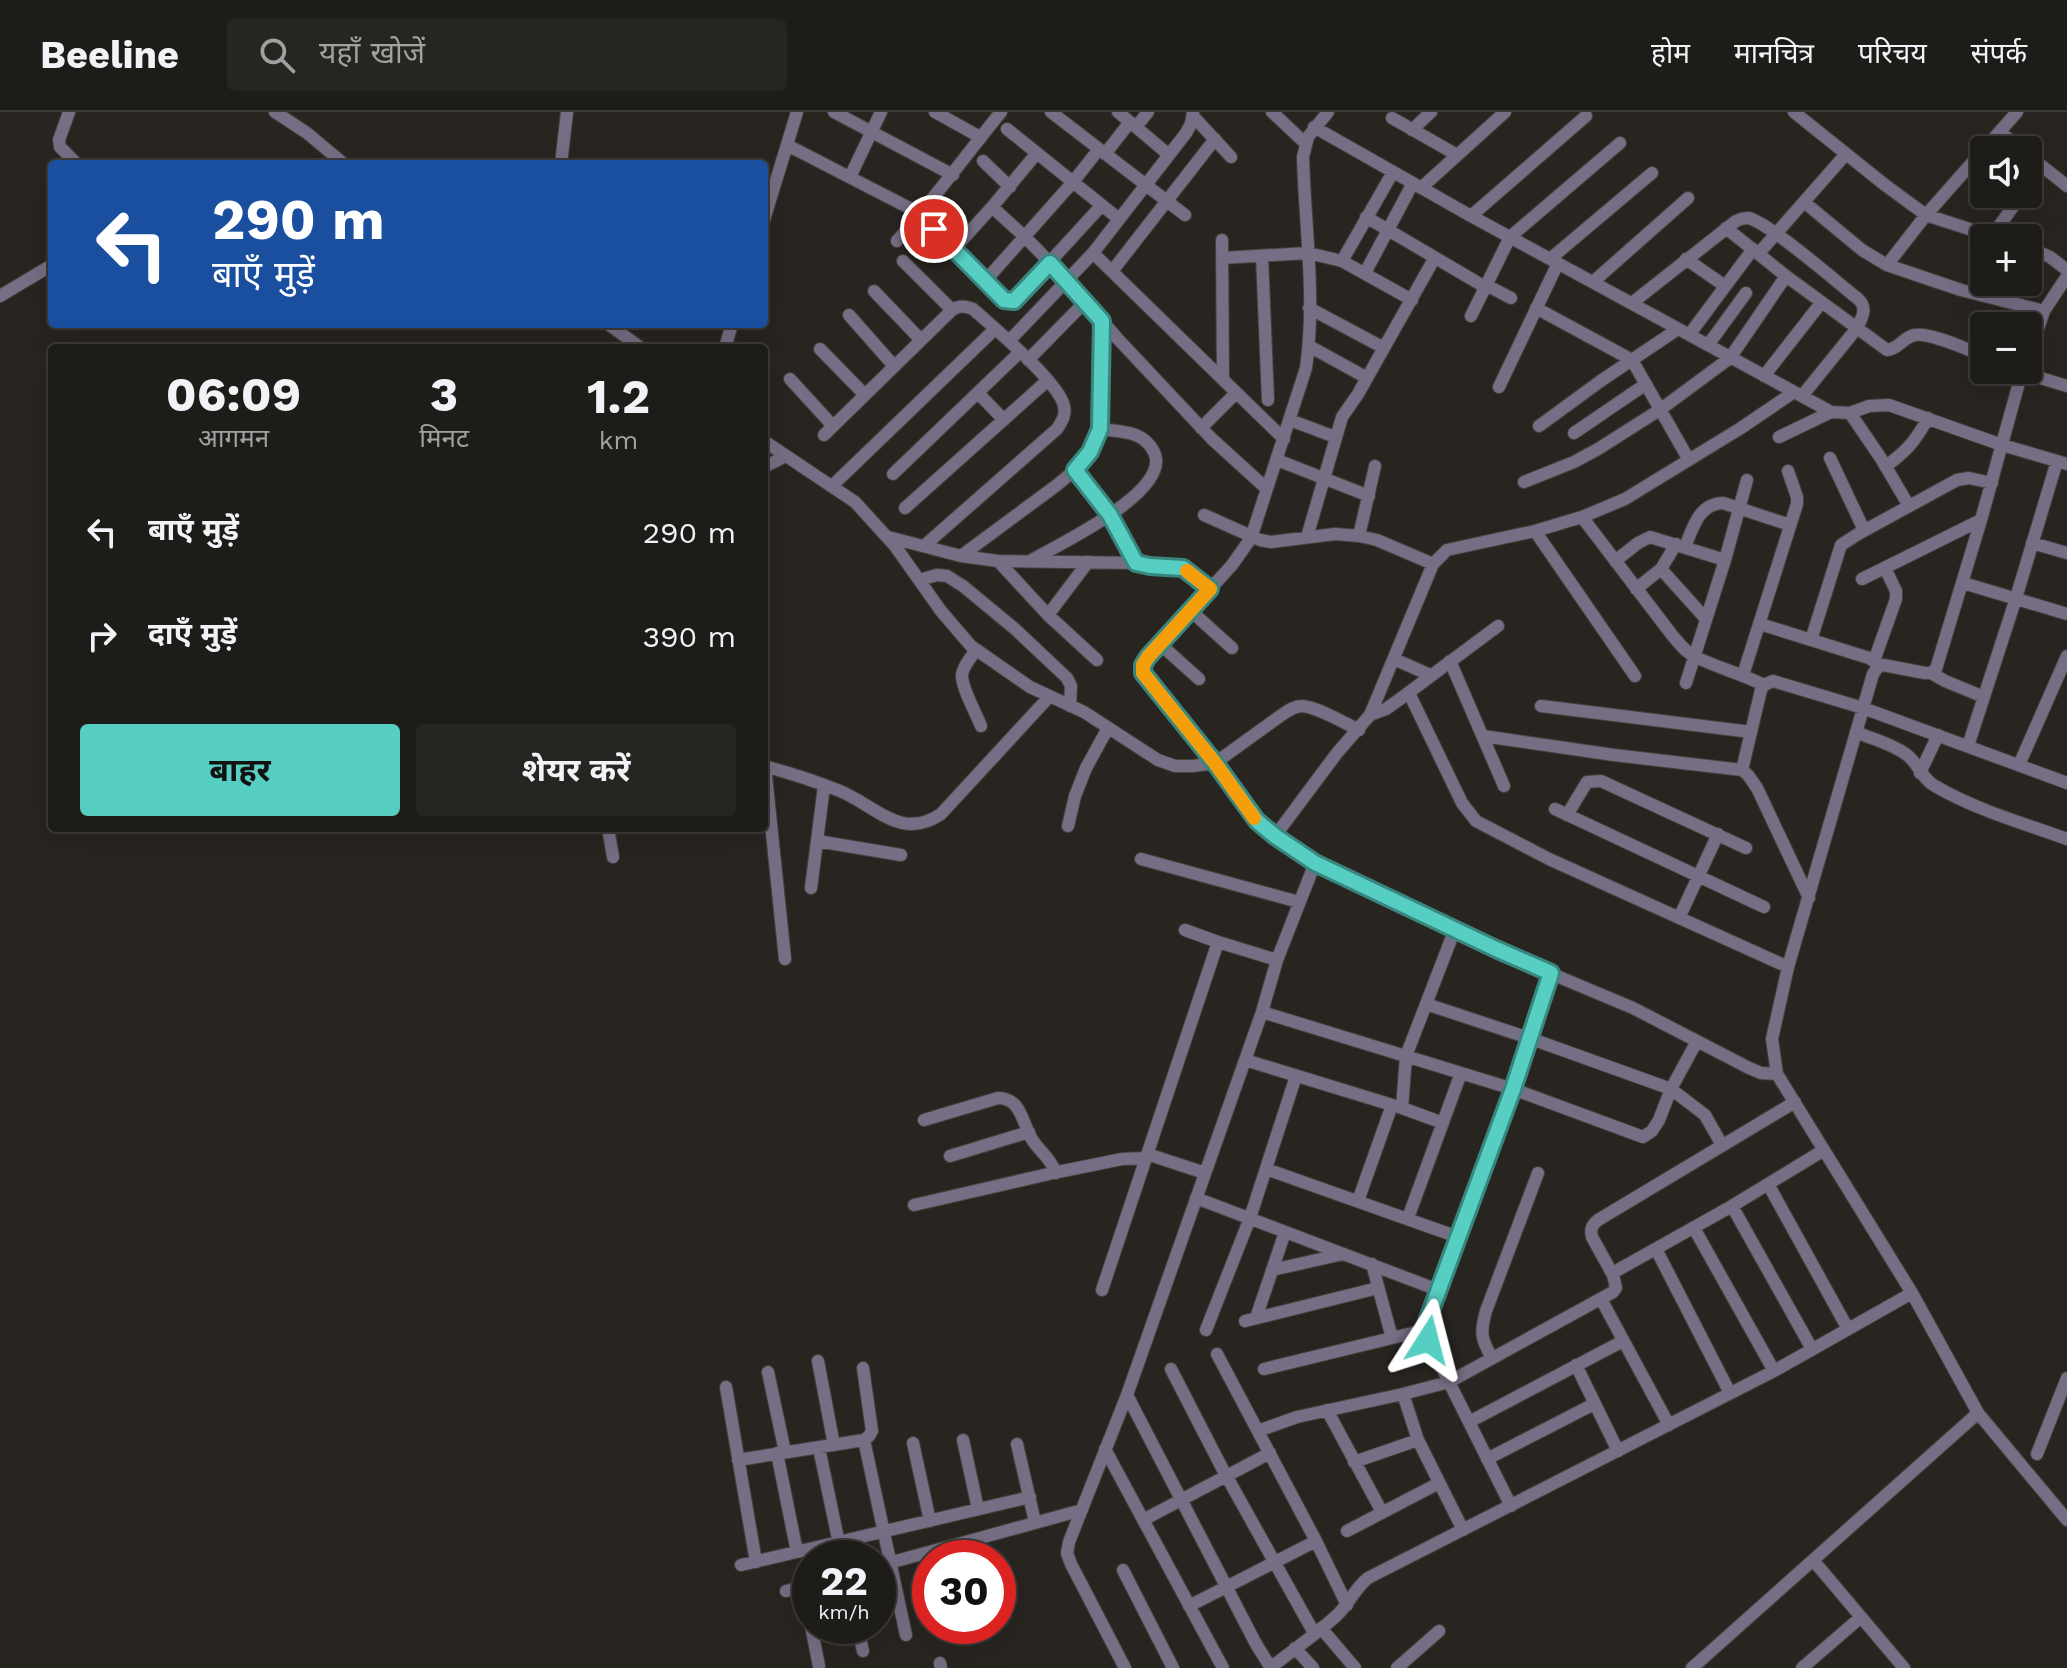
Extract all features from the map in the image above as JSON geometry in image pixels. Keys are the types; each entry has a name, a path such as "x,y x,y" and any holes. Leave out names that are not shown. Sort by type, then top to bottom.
{"street":[{"path":"69,112 59,140 60,147 73,160"},
{"path":"275,112 339,160"},
{"path":"561,160 567,112"},
{"path":"768,207 797,112"},
{"path":"834,112 953,175"},
{"path":"850,177 881,112"},
{"path":"935,112 980,137"},
{"path":"897,241 1001,112"},
{"path":"1051,112 1185,215"},
{"path":"1118,112 1169,155"},
{"path":"986,280 1073,182 1148,112"},
{"path":"1272,112 1305,143"},
{"path":"1328,112 1305,143 1303,157 1309,346 1306,368 1284,439 1251,538 1143,665 1143,673 1257,821 1315,863 1633,1008 1749,1068 1777,1074"},
{"path":"1412,130 1431,112"},
{"path":"1365,273 1417,185 1457,155 1505,112"},
{"path":"1794,112 1926,215 1970,229"},
{"path":"1887,265 1926,215 2017,112"},
{"path":"1009,341 1093,253 1186,133 1193,114 1231,157"},
{"path":"1471,216 1586,116"},
{"path":"1392,118 1457,155"},
{"path":"1314,127 1831,412 1850,413 1869,406 1889,405 2062,463 2032,543 1968,746"},
{"path":"1007,129 1119,219"},
{"path":"2000,132 2005,136"},
{"path":"1113,270 1215,139"},
{"path":"1471,316 1510,237 1620,143"},
{"path":"787,145 921,214"},
{"path":"954,249 1037,153"},
{"path":"1539,426 1632,360 1684,332 1846,154"},
{"path":"983,161 1010,187"},
{"path":"2042,166 2067,186"},
{"path":"1342,261 1393,172"},
{"path":"1499,387 1554,261 1652,173"},
{"path":"1593,282 1688,198"},
{"path":"1804,202 1862,250 1887,265 1961,290 2044,311"},
{"path":"934,229 1004,300 1014,301 1102,205"},
{"path":"992,207 1067,280 1201,428 1267,489"},
{"path":"1366,217 1434,259 1511,298"},
{"path":"1275,836 1327,765 1370,715 1433,564 1447,550 1535,531 1582,517 1625,499 1798,394 1857,328 1864,308 1862,302 1776,234 1750,218 1736,221 1726,228 1632,303"},
{"path":"1726,228 1821,303 1887,350 1897,348 1909,337 1921,334 1970,351"},
{"path":"1222,240 1223,380"},
{"path":"1093,253 1284,439"},
{"path":"1222,258 1308,253 1342,261 1412,300"},
{"path":"2042,253 2067,273 2042,317"},
{"path":"1262,256 1268,400"},
{"path":"1307,537 1342,417 1434,259"},
{"path":"1686,259 1725,286"},
{"path":"903,261 952,310"},
{"path":"0,296 48,267"},
{"path":"1524,482 1574,462 1661,409 1730,358 1786,276"},
{"path":"874,291 921,340"},
{"path":"1708,345 1746,293"},
{"path":"893,474 978,393 1085,302"},
{"path":"1764,376 1821,303"},
{"path":"790,379 829,431 952,310 964,306 973,309 1009,341 1058,392 1065,409 1064,418 1057,429 924,546"},
{"path":"1309,308 1384,348"},
{"path":"1536,308 1632,360 1689,460"},
{"path":"849,315 894,366"},
{"path":"961,556 1057,485 1090,452 1100,429 1102,321"},
{"path":"614,328 636,344"},
{"path":"832,486 995,329"},
{"path":"1309,346 1367,378"},
{"path":"820,349 865,395"},
{"path":"2042,376 2067,386"},
{"path":"905,508 1048,380"},
{"path":"1574,433 1646,384"},
{"path":"1931,673 1939,663 2019,384"},
{"path":"978,393 1004,420"},
{"path":"1201,428 1240,396 1296,401"},
{"path":"1779,437 1831,412"},
{"path":"1850,413 1909,506"},
{"path":"1886,466 1915,441 1928,418"},
{"path":"1290,420 1335,437"},
{"path":"1029,561 1110,515 1153,476 1157,457 1143,438 1134,433 1100,429"},
{"path":"768,444 855,502 888,537 954,627 976,650 1030,687 1076,709 1158,760 1175,766 1215,763 1293,708 1302,706 1359,730"},
{"path":"768,465 786,456"},
{"path":"1830,458 1864,530"},
{"path":"1277,460 1369,496"},
{"path":"1359,536 1375,466"},
{"path":"1075,470 1143,564"},
{"path":"1743,675 1797,504 1788,471"},
{"path":"1811,640 1841,545 1957,480 1969,478 1992,483"},
{"path":"1686,683 1747,480"},
{"path":"1636,589 1661,569 1699,514 1713,503 1723,503 1790,525"},
{"path":"1204,515 1251,538 1271,542 1335,534 1359,536 1377,540 1433,564"},
{"path":"1582,517 1672,635 1694,657 1764,685 1773,681 1863,708 2067,783"},
{"path":"1862,579 1981,520"},
{"path":"1535,531 1635,676"},
{"path":"888,537 961,556 998,561 1143,564 1183,568 1210,589"},
{"path":"1615,561 1650,537 1725,560"},
{"path":"2032,543 2067,553"},
{"path":"998,561 1048,615 1097,660"},
{"path":"1048,615 1088,562"},
{"path":"1885,568 1896,591 1896,599 1788,967 1772,1039 1777,1074 1912,1293 1978,1413 2067,1520"},
{"path":"1661,569 1706,619"},
{"path":"919,580 937,575 947,576 963,586 1067,678 1076,709"},
{"path":"1963,583 2067,614"},
{"path":"1191,611 1232,648"},
{"path":"1760,624 1876,664 1931,673 1984,697"},
{"path":"1370,715 1386,709 1498,626"},
{"path":"1160,644 1199,679"},
{"path":"976,650 962,675 981,726"},
{"path":"2019,765 2067,656"},
{"path":"1394,659 1430,675"},
{"path":"1450,661 1504,786"},
{"path":"1742,770 1764,685"},
{"path":"2052,687 2067,692"},
{"path":"1409,693 1462,803 1476,821 1549,859 1788,967"},
{"path":"768,767 843,792 883,816 900,822 929,822 941,814 1049,697"},
{"path":"1541,706 1751,732"},
{"path":"1068,826 1086,768 1108,728"},
{"path":"1856,732 1903,752 1934,786 1973,805 2067,839"},
{"path":"1920,773 1938,735"},
{"path":"1483,736 1742,770 1757,788 1809,898"},
{"path":"1746,848 1601,781 1593,780 1583,785 1561,812 1764,907"},
{"path":"811,888 824,786"},
{"path":"768,803 785,959"},
{"path":"609,832 613,857"},
{"path":"1679,918 1718,834"},
{"path":"817,841 901,855"},
{"path":"1141,859 1299,902"},
{"path":"1125,1668 1071,1564 1067,1553 1069,1542 1127,1395 1262,1012 1277,960 1315,863"},
{"path":"1358,1201 1397,1107 1406,1056 1455,929"},
{"path":"1185,930 1277,960"},
{"path":"1102,1290 1218,942"},
{"path":"1511,1506 1425,1330 1513,1089 1551,973"},
{"path":"1426,1004 1671,1089 1705,1115 1722,1145"},
{"path":"1262,1012 1513,1089 1643,1137 1652,1131 1697,1041"},
{"path":"1245,1060 1443,1123"},
{"path":"1408,1218 1461,1073"},
{"path":"1206,1330 1250,1218 1296,1076"},
{"path":"924,1120 1006,1098 1013,1102 1033,1141 1052,1162 1056,1173"},
{"path":"1258,1431 1287,1420 1449,1382 1601,1299 1616,1288 1613,1275 1592,1237 1592,1225 1795,1102"},
{"path":"950,1156 1029,1132"},
{"path":"1613,1275 1824,1150"},
{"path":"914,1205 1146,1156 1205,1173"},
{"path":"1266,1169 1458,1237"},
{"path":"1492,1358 1483,1342 1481,1328 1538,1173"},
{"path":"1768,1184 1848,1329"},
{"path":"1196,1198 1438,1290"},
{"path":"1732,1206 1812,1349"},
{"path":"1694,1228 1774,1371"},
{"path":"1285,1232 1251,1320 1378,1288"},
{"path":"1656,1249 1730,1393"},
{"path":"1272,1270 1343,1254"},
{"path":"1372,1264 1392,1338"},
{"path":"1127,1395 1271,1668 1347,1605 1354,1591 1368,1578 1774,1371 1912,1293"},
{"path":"1601,1299 1669,1425"},
{"path":"1264,1369 1425,1330"},
{"path":"1469,1422 1623,1341"},
{"path":"1217,1354 1347,1605"},
{"path":"818,1361 834,1445"},
{"path":"1576,1365 1618,1451"},
{"path":"738,1460 864,1440 872,1431 863,1368"},
{"path":"1171,1369 1275,1562 1318,1631 1355,1668"},
{"path":"768,1372 795,1540"},
{"path":"2037,1454 2067,1378"},
{"path":"726,1387 756,1562"},
{"path":"1403,1394 1418,1440 1463,1530"},
{"path":"1487,1459 1594,1404"},
{"path":"1327,1410 1382,1512"},
{"path":"1692,1668 1978,1413"},
{"path":"864,1440 883,1540"},
{"path":"963,1440 978,1509"},
{"path":"1354,1462 1418,1440"},
{"path":"913,1443 930,1521"},
{"path":"1017,1444 1035,1522"},
{"path":"819,1448 837,1540"},
{"path":"1105,1449 1223,1668"},
{"path":"1143,1520 1270,1453"},
{"path":"1347,1531 1439,1483"},
{"path":"850,1540 1030,1497"},
{"path":"980,1540 1082,1510"},
{"path":"1189,1606 1316,1541"},
{"path":"741,1565 792,1553"},
{"path":"1813,1560 1904,1668"},
{"path":"1123,1570 1173,1668"},
{"path":"786,1591 792,1590"},
{"path":"896,1603 906,1635"},
{"path":"1802,1668 1861,1617"},
{"path":"1397,1668 1439,1631"},
{"path":"814,1644 819,1666"},
{"path":"861,1644 863,1651"},
{"path":"1295,1648 1313,1668"}],"slow traffic":[{"path":"1187,571 1210,589 1148,657 1143,673 1215,763 1254,818"}],"route":[{"path":"934,229 1004,300 1014,301 1050,263 1102,321 1100,429 1090,452 1075,470 1110,515 1136,563 1183,568 1210,589 1148,657 1143,673 1257,821 1315,863 1551,973 1513,1089 1426,1324 1428,1340"}]}
